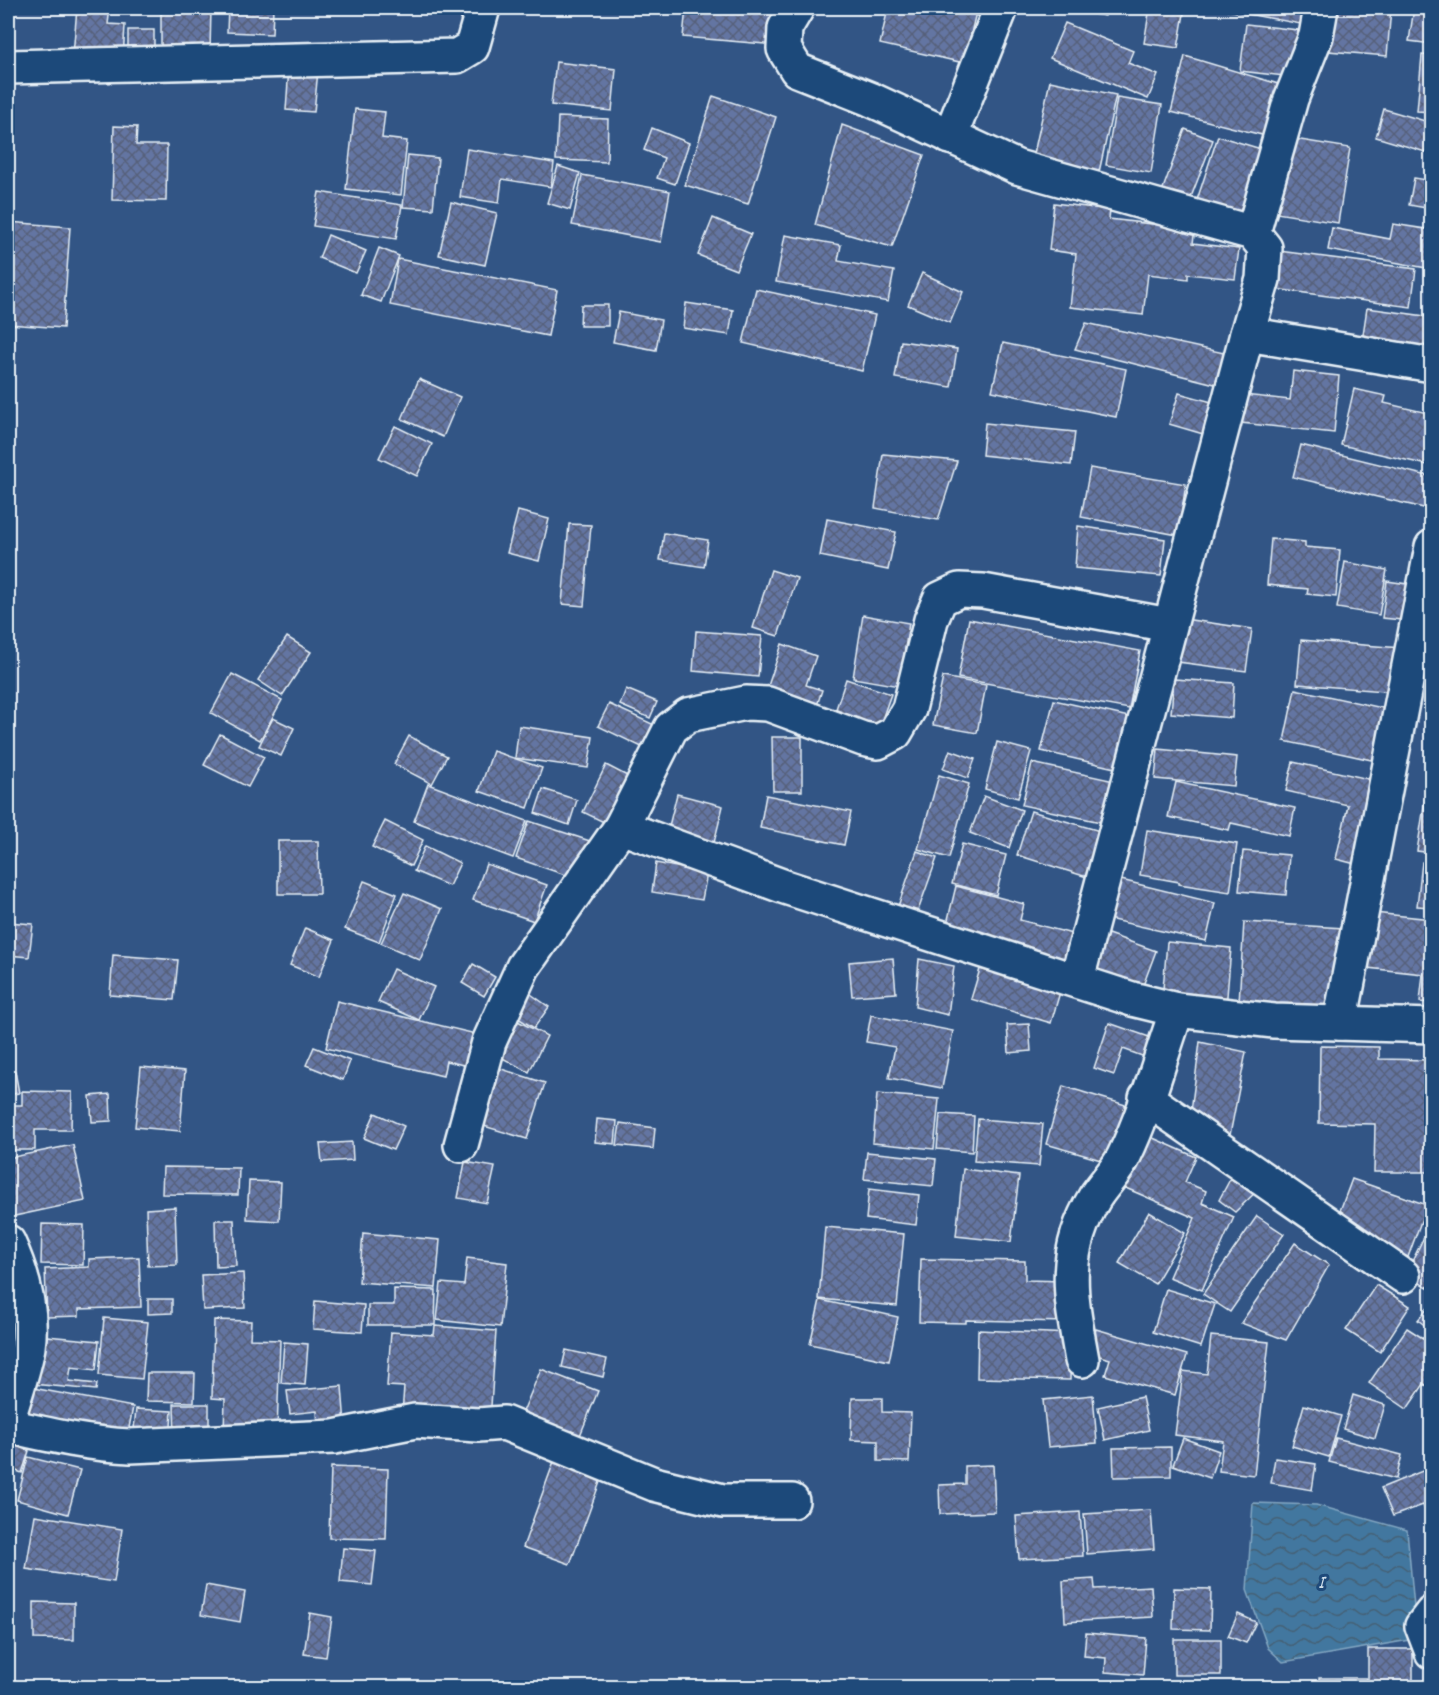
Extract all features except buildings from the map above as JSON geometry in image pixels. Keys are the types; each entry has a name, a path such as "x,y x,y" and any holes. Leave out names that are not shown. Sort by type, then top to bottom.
{"street":[{"path":"8,67 457,56 472,47 483,8"},
{"path":"797,8 785,28 784,49 797,70 870,99 1017,167 1253,232 1265,248 1263,279 1246,334 1077,979"},
{"path":"950,137 1001,8"},
{"path":"1253,232 1290,99 1316,36 1321,8"},
{"path":"1246,334 1431,365"},
{"path":"1340,1023 1431,548"},
{"path":"461,1145 489,1042 523,967 621,827 671,728 688,715 746,703 768,704 878,742 895,733 909,710 931,620 940,599 959,590 983,591 1169,625"},
{"path":"621,827 785,887 1077,979 1132,999 1177,1010 1274,1021 1431,1026"},
{"path":"1082,1360 1072,1307 1070,1264 1076,1236 1095,1198 1124,1158 1177,1010"},
{"path":"1146,1098 1402,1276"},
{"path":"8,1242 24,1287 28,1314 28,1346 8,1420"},
{"path":"8,1426 99,1445 130,1446 333,1437 415,1421 455,1424 504,1423 654,1484 723,1501 792,1501"},
{"path":"1431,1613 1422,1626 1431,1652"}],"water":[{"name":"I","path":"1253,1503 1316,1505 1407,1530 1415,1618 1409,1640 1283,1662 1268,1648 1247,1590"}]}
